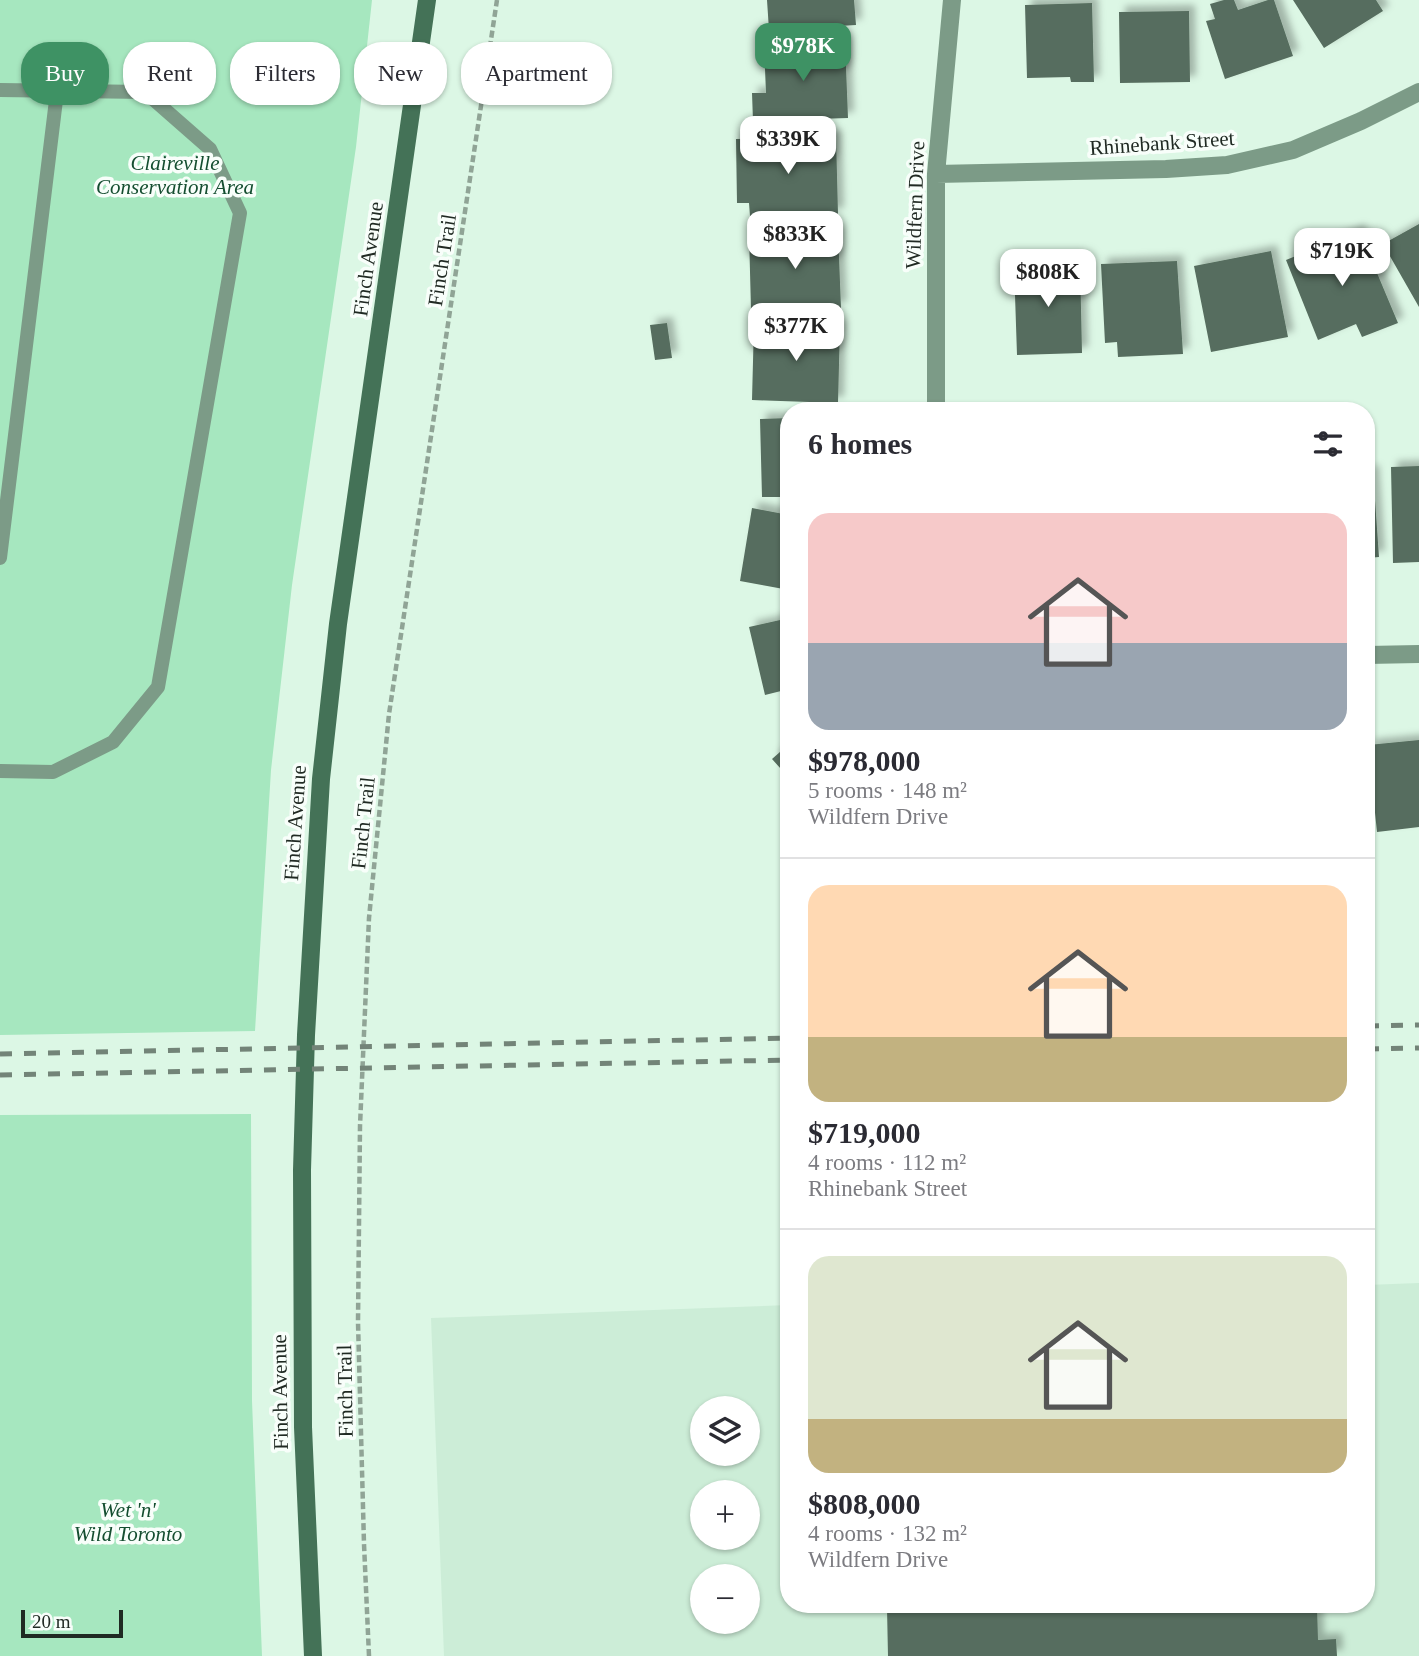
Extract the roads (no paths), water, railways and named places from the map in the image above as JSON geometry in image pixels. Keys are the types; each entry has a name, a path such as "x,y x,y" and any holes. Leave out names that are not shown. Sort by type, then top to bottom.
{"main road":[{"name":"Finch Avenue","path":"313,1656 303,1427 302,1170 306,1035 320,779 338,624 427,0"}],"street":[{"name":"Wildfern Drive","path":"936,402 936,174 952,0"},
{"name":"Rhinebank Street","path":"936,174 1166,169 1227,165 1293,150 1419,92"},
{"path":"1375,654 1419,654"}],"lane":[{"path":"0,90 21,91"},
{"path":"0,771 53,772 113,742 158,687 240,213 210,149 145,92 109,92"},
{"path":"0,558 55,105"}],"railway":[{"path":"1375,1026 1419,1025"},
{"path":"0,1054 780,1038"},
{"path":"1375,1049 1419,1048"},
{"path":"0,1075 780,1060"}],"park label":[{"name":"Claireville Conservation Area","path":"175,175"},
{"name":"Wet 'n' Wild Toronto","path":"128,1522"}]}
